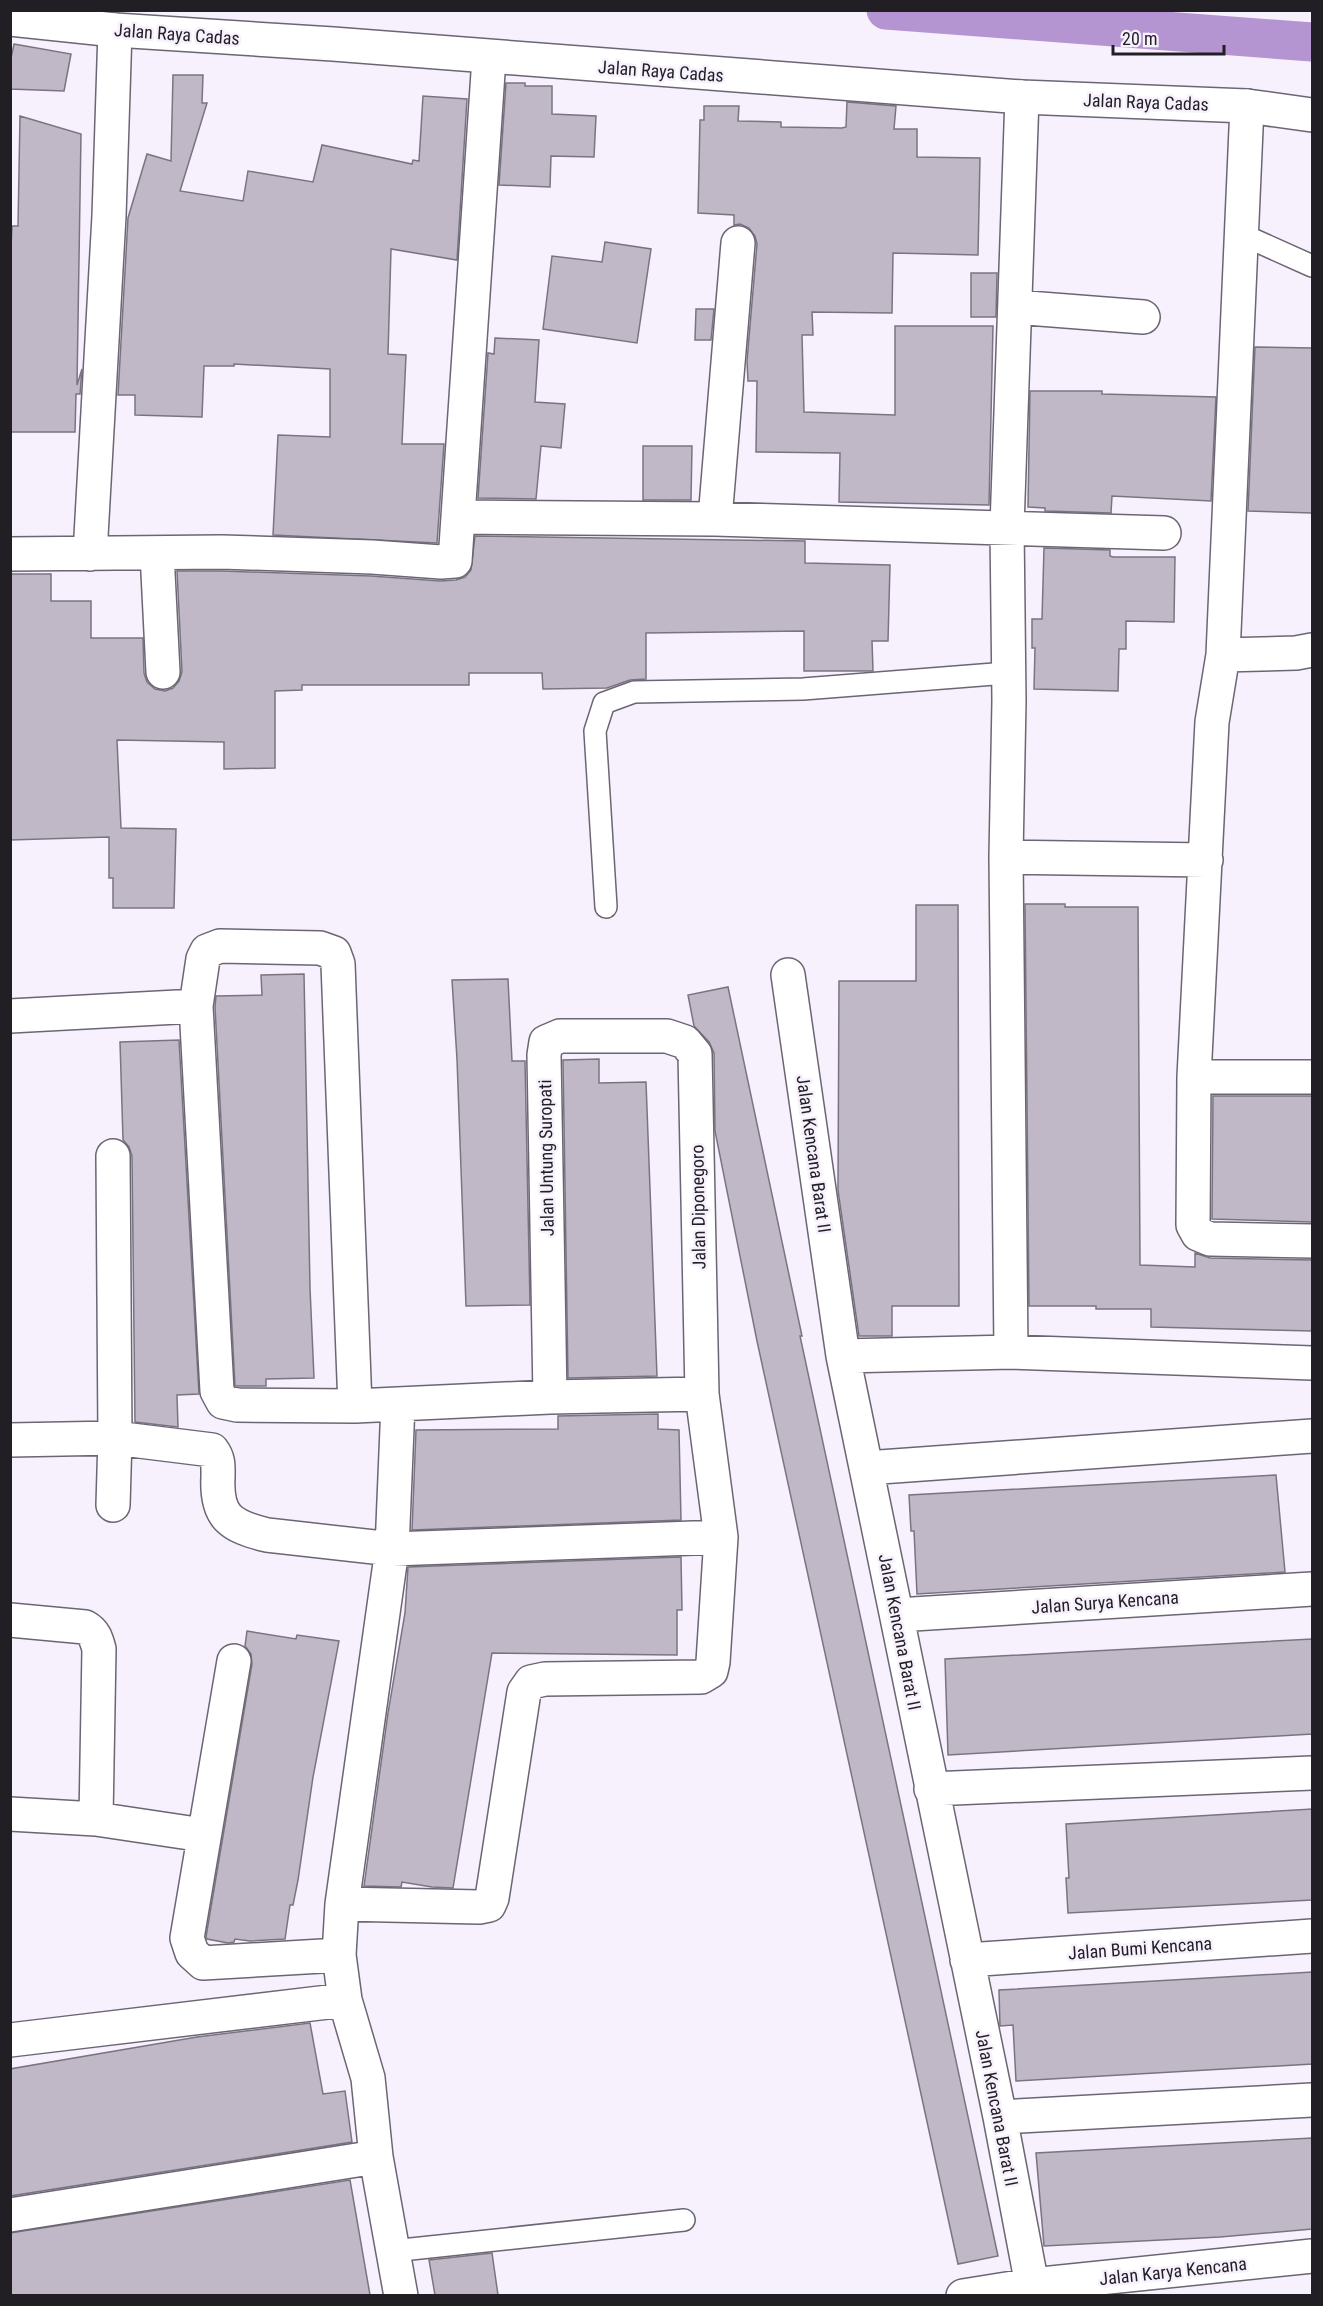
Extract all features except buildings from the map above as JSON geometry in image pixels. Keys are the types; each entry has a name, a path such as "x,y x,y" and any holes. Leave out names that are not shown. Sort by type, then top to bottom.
{"street":[{"name":"Jalan Raya Cadas","path":"10,19 115,30 333,44 1022,98 1247,106 1312,115"},
{"path":"90,554 109,216 115,30"},
{"path":"10,554 222,552 455,561 489,58"},
{"path":"1011,1352 1006,857 1009,701 1006,527 1022,98"},
{"path":"1247,106 1223,655 1212,722 1194,1077 1193,1225 1198,1234 1210,1239 1312,1241"},
{"path":"715,519 738,243"},
{"path":"1015,307 1143,317"},
{"path":"458,517 715,519 1164,533"},
{"path":"157,553 163,672"},
{"path":"1223,655 1296,653 1312,650"},
{"path":"1006,857 1206,860"},
{"path":"355,1406 338,964 334,953 320,948 220,946 207,951 203,959 196,1006 217,1391 223,1401 237,1405 355,1406 550,1397 702,1394"},
{"name":"Jalan Kencana Barat II","path":"788,975 843,1356 1000,2117 1032,2285"},
{"path":"10,1016 196,1006"},
{"name":"Jalan Untung Suropati","path":"550,1397 544,1055 546,1042 560,1036 667,1036"},
{"name":"Jalan Diponegoro","path":"342,1904 479,1907 489,1905 492,1898 524,1692 531,1682 545,1679 701,1677 711,1671 714,1662 721,1537 702,1394 694,1054 685,1042 667,1036"},
{"path":"1194,1077 1312,1077"},
{"path":"113,1156 115,1438 113,1505"},
{"path":"843,1356 1011,1352 1312,1363"},
{"path":"398,1404 392,1548 342,1904 339,1955 345,2000 368,2078 376,2157 401,2295"},
{"path":"866,1468 1312,1436"},
{"path":"10,1440 115,1438 212,1450 218,1462 218,1504 226,1516 247,1530 267,1535 392,1548 721,1537"},
{"name":"Jalan Surya Kencana","path":"897,1615 1312,1589"},
{"path":"10,1620 85,1627 91,1630 96,1637 99,1648 96,1819"},
{"path":"234,1661 187,1938 192,1953 202,1963 339,1955"},
{"path":"932,1789 1312,1773"},
{"path":"10,1814 96,1819 203,1835"},
{"name":"Jalan Bumi Kencana","path":"968,1960 1312,1936"},
{"path":"10,2040 345,2000"},
{"path":"1000,2117 1312,2100"},
{"path":"10,2216 376,2157"},
{"name":"Jalan Karya Kencana","path":"963,2295 1032,2285 1312,2256"}],"lane":[{"path":"1243,235 1312,267"},
{"path":"606,908 595,730 604,703 633,692 803,689 1007,673"},
{"path":"392,2251 684,2220"}],"waterway":[{"path":"886,10 1312,42"}]}
